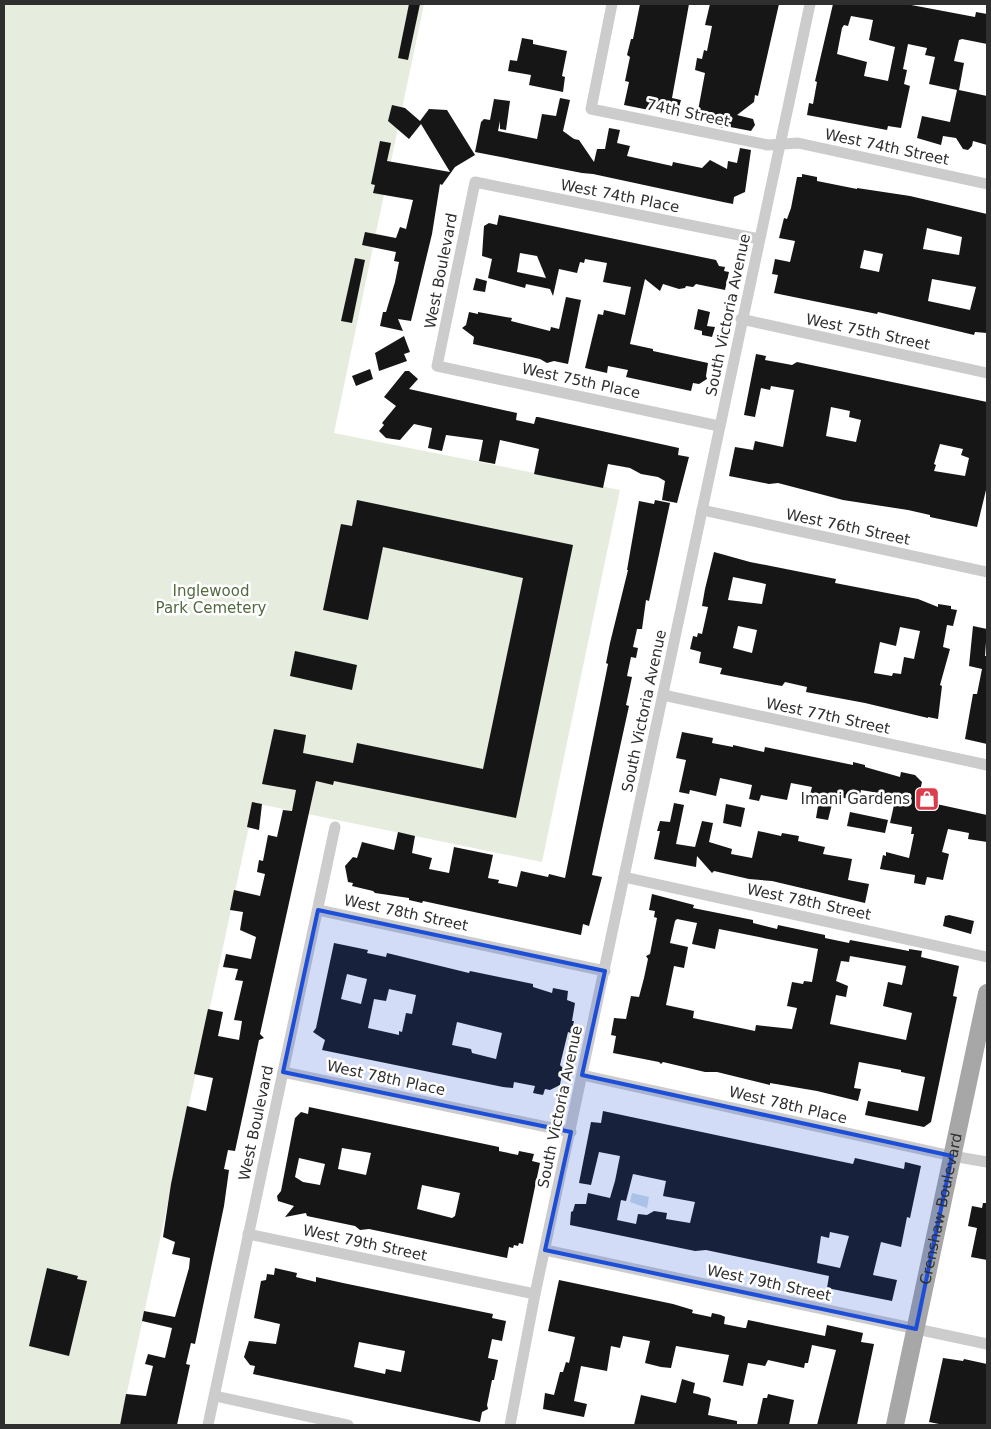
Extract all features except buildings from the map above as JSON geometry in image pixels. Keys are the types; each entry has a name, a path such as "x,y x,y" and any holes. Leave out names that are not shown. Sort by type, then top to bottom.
{"main road":[{"name":"Crenshaw Boulevard","path":"895,1425 987,993"}],"street":[{"name":"74th Street","path":"612,4 591,109 768,145 780,143"},
{"name":"South Victoria Avenue","path":"510,1425 535,1294 664,695 741,319 810,4"},
{"name":"West 74th Street","path":"780,143 798,143 987,184"},
{"name":"West 74th Place","path":"475,182 759,239"},
{"name":"West Boulevard","path":"437,366 475,182"},
{"name":"West 75th Street","path":"741,319 987,374"},
{"name":"West 75th Place","path":"437,366 719,426"},
{"name":"West 76th Street","path":"702,510 987,572"},
{"name":"West 77th Street","path":"664,695 987,765"},
{"name":"West Boulevard","path":"208,1425 335,827"},
{"name":"West 78th Street","path":"624,878 987,957"},
{"name":"West 78th Street","path":"318,910 605,971"},
{"name":"West 78th Place","path":"283,1072 571,1132"},
{"name":"West 78th Place","path":"582,1075 987,1162"},
{"name":"West 79th Street","path":"248,1234 535,1294"},
{"name":"West 79th Street","path":"545,1250 987,1344"},
{"path":"215,1396 348,1425"}],"highlighted area":[{"path":"318,910 605,971 582,1075 952,1156 916,1329 545,1250 571,1132 283,1072"}],"green space":[{"name":"Inglewood Park Cemetery","path":"4,4 424,4 334,433 620,490 542,862 254,803 120,1425 4,1425"}],"water":[{"path":"632,1193 649,1197 647,1208 630,1202"}],"place":[{"name":"Imani Gardens","path":"927,799"}]}
